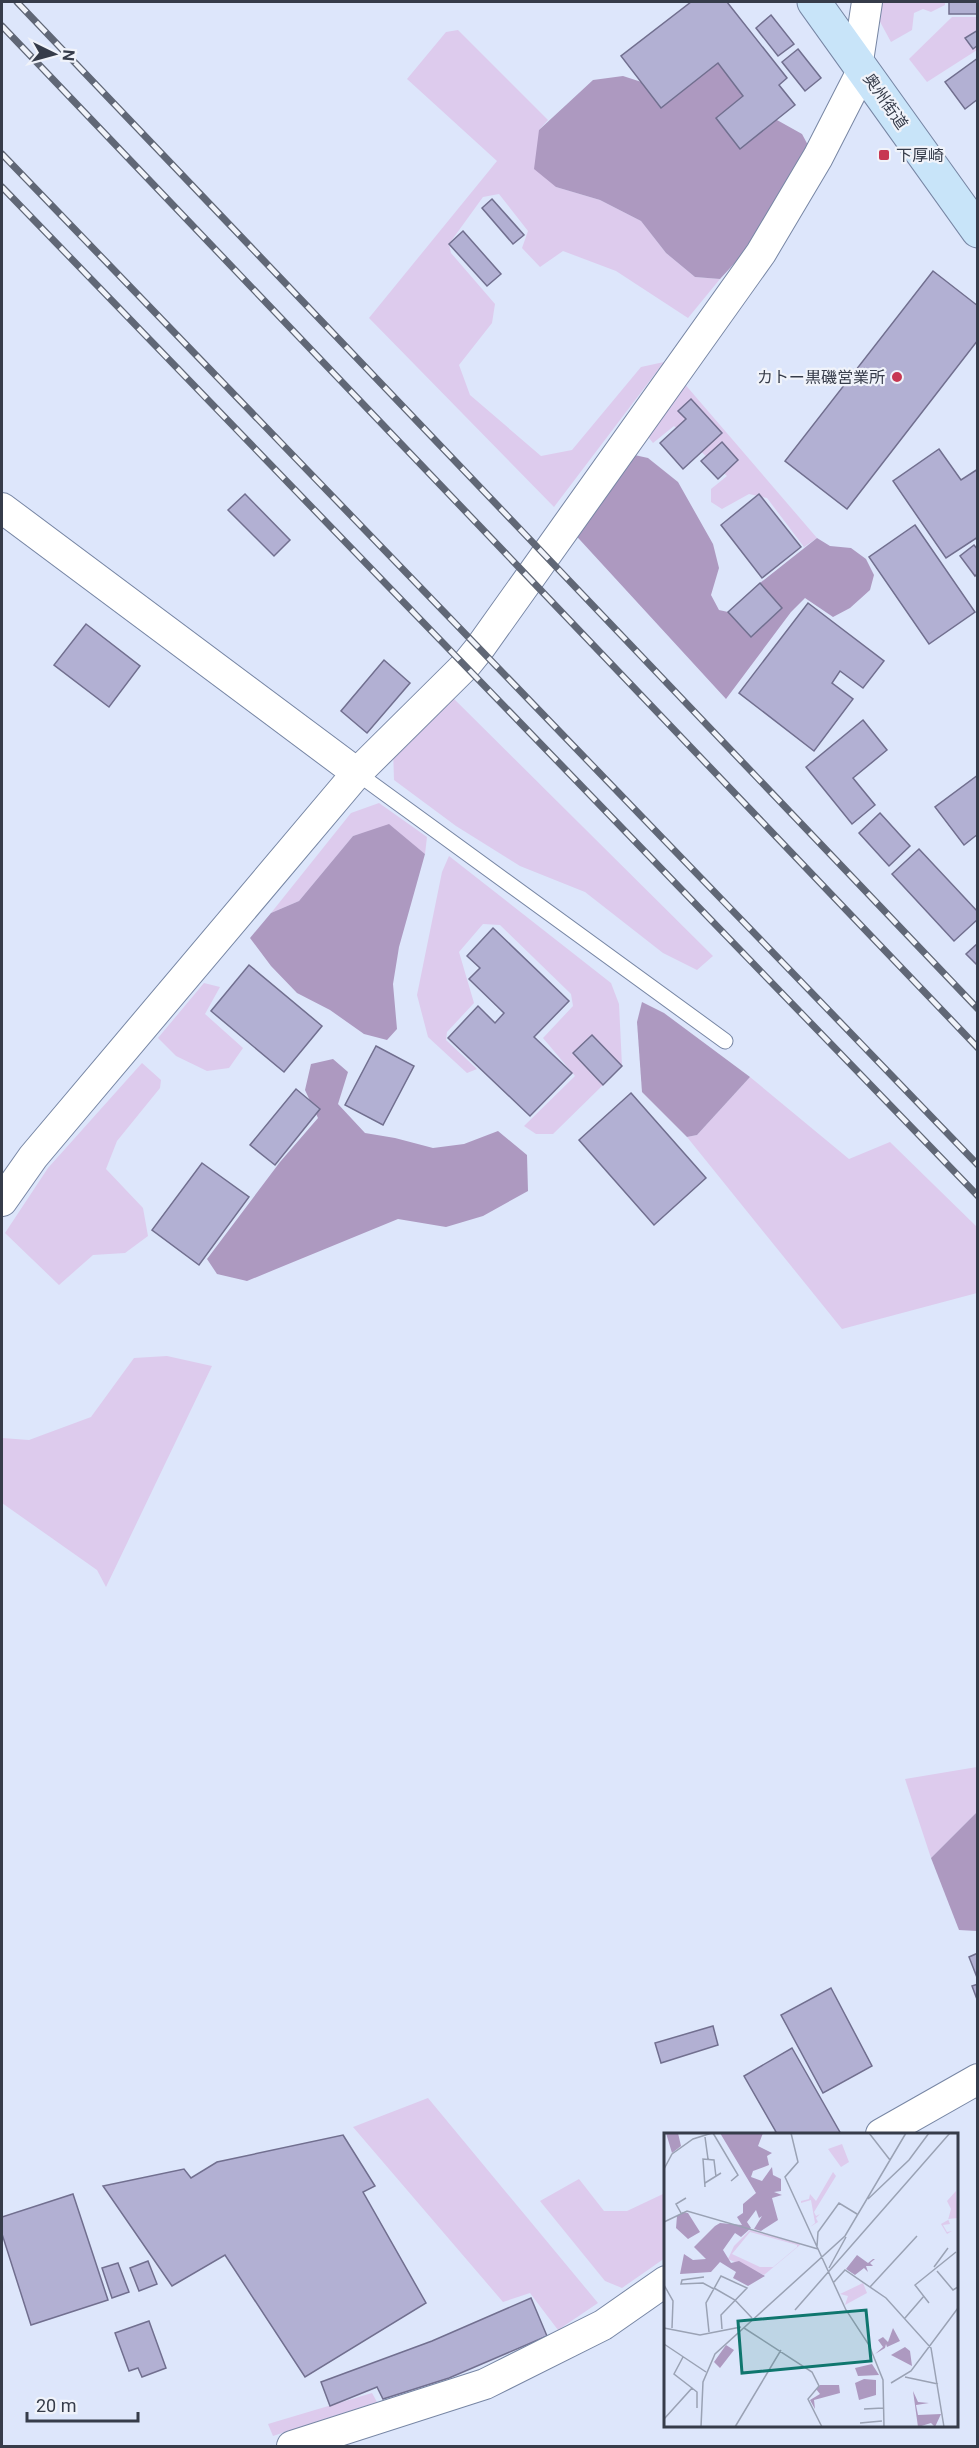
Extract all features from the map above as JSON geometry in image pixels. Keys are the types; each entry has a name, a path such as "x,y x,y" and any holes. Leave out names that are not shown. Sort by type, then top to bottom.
{"main road":[{"name":"奥州街道","path":"814,2 978,231"}],"street":[{"path":"2,1201 33,1157 357,773 466,665 479,649 761,254 818,157 861,65 867,2"},
{"path":"2,508 357,773"},
{"path":"883,2133 978,2079"},
{"path":"292,2446 485,2385 603,2325 664,2282"}],"lane":[{"path":"357,773 725,1041"}],"shaded area":[{"path":"879,2 945,2 945,5 931,12 923,9 914,13 912,30 891,42 878,18"},
{"path":"952,17 977,17 977,50 927,82 909,59"},
{"path":"458,30 548,120 539,130 556,187 600,200 641,221 666,253 695,277 720,279 688,318 616,271 563,251 540,267 522,248 528,231 499,194 483,197 449,244 451,253 495,304 492,323 459,365 470,395 541,456 572,450 641,367 664,362 554,507 369,318 497,161 407,79 446,32"},
{"path":"694,54 744,68 768,115 802,134 809,147 742,255 720,279 695,277 666,253 641,221 600,200 556,187 534,169 539,130 593,80 623,76 660,88"},
{"path":"683,382 817,538 804,547 767,498 749,494 722,509 711,502 711,489 727,476 674,426 653,443 645,433"},
{"path":"630,454 648,458 678,482 713,544 719,568 711,595 719,610 728,612 751,637 782,608 760,583 817,538 830,546 851,548 866,559 874,575 870,590 850,608 833,617 805,598 791,612 726,699 569,528"},
{"path":"442,687 713,956 697,970 663,953 585,892 520,866 456,826 394,780 393,748"},
{"path":"379,803 427,837 425,854 389,825 353,836 299,901 271,913 351,813"},
{"path":"389,824 425,854 399,947 393,984 397,1029 387,1040 364,1034 330,1010 297,993 271,966 250,938 271,913 299,901 353,836"},
{"path":"449,856 611,983 619,1004 622,1066 591,1035 573,1053 603,1085 553,1134 536,1134 524,1126 575,1076 543,1038 573,1006 571,994 500,925 483,924 459,952 474,1003 447,1032 446,1040 477,1069 467,1073 428,1037 417,995 442,872"},
{"path":"204,983 220,987 205,1014 243,1048 229,1068 207,1071 176,1056 158,1038"},
{"path":"642,1002 664,1013 750,1077 697,1135 687,1137 642,1092 637,1022"},
{"path":"333,1059 348,1072 338,1104 365,1133 433,1148 464,1144 498,1131 527,1155 528,1191 483,1216 446,1227 398,1219 247,1281 217,1274 207,1259 280,1162 318,1118 305,1090 311,1064"},
{"path":"142,1063 161,1080 160,1088 117,1141 106,1169 143,1208 148,1236 125,1253 93,1255 59,1285 5,1233 48,1168"},
{"path":"750,1077 849,1159 890,1142 977,1227 977,1293 842,1329 687,1137 697,1135"},
{"path":"167,1356 212,1366 106,1587 97,1570 2,1503 2,1438 29,1440 91,1417 134,1358"},
{"path":"977,1767 977,1812 931,1858 905,1779"},
{"path":"977,1812 977,1931 959,1930 931,1858"},
{"path":"428,2098 598,2303 558,2330 530,2293 503,2302 353,2127"},
{"path":"579,2179 604,2211 627,2211 663,2194 664,2259 622,2288 605,2281 540,2201"},
{"path":"372,2393 377,2402 273,2436 268,2424"}],"building":[{"path":"691,2 727,2 787,78 779,85 795,105 740,149 716,118 743,96 718,63 661,108 621,56"},
{"path":"949,2 978,2 978,14 949,14"},
{"path":"771,15 794,44 778,56 756,28"},
{"path":"978,30 978,45 973,49 965,38"},
{"path":"798,49 821,78 805,91 782,62"},
{"path":"978,58 978,99 965,109 945,82"},
{"path":"492,199 524,235 513,244 482,208"},
{"path":"463,231 501,274 487,286 449,244"},
{"path":"933,271 978,306 978,340 847,509 785,461"},
{"path":"691,399 722,433 683,469 660,443 686,419 678,411"},
{"path":"722,442 738,460 718,479 701,461"},
{"path":"939,449 961,480 978,469 978,537 946,558 893,481"},
{"path":"245,494 290,540 274,556 228,510"},
{"path":"759,494 801,547 762,578 721,525"},
{"path":"915,525 975,612 929,644 869,557"},
{"path":"974,545 978,550 978,573 975,576 960,556"},
{"path":"760,583 782,608 751,637 728,612"},
{"path":"808,603 884,661 863,688 840,671 832,683 853,699 814,751 739,693"},
{"path":"86,624 140,666 109,707 54,665"},
{"path":"384,660 410,683 367,733 341,711"},
{"path":"863,720 887,750 853,778 875,805 852,824 806,767"},
{"path":"978,775 978,834 964,845 935,807"},
{"path":"880,813 910,846 889,866 859,833"},
{"path":"919,849 978,912 978,919 954,941 892,874"},
{"path":"493,928 569,1001 534,1037 572,1073 530,1116 448,1038 478,1006 495,1023 504,1013 469,979 480,968 467,956"},
{"path":"978,943 978,966 966,954"},
{"path":"249,965 322,1026 284,1072 211,1011"},
{"path":"592,1035 622,1066 603,1085 573,1053"},
{"path":"376,1046 414,1066 383,1125 345,1105"},
{"path":"296,1089 320,1109 275,1165 250,1145"},
{"path":"631,1093 706,1178 654,1225 579,1140"},
{"path":"202,1163 249,1197 199,1265 152,1230"},
{"path":"978,1953 978,1980 969,1957"},
{"path":"978,1984 978,2002 972,1986"},
{"path":"831,1988 872,2066 823,2093 781,2015"},
{"path":"713,2026 718,2045 661,2063 655,2043"},
{"path":"792,2048 840,2133 774,2133 776,2132 744,2076"},
{"path":"343,2135 375,2186 363,2192 426,2303 305,2377 225,2255 172,2286 103,2186 184,2169 191,2178 217,2162"},
{"path":"73,2194 108,2300 31,2325 2,2234 2,2217"},
{"path":"148,2261 157,2284 139,2291 130,2268"},
{"path":"118,2263 129,2292 112,2298 102,2268"},
{"path":"531,2298 547,2336 449,2378 383,2399 377,2387 330,2406 321,2382 432,2341"},
{"path":"149,2321 166,2368 142,2377 138,2368 129,2371 115,2333"}],"railway":[{"path":"17,2 978,1009"},
{"path":"2,26 978,1048"},
{"path":"2,154 978,1165"},
{"path":"2,187 978,1196"}],"place":[{"name":"下厚崎","path":"884,155"},
{"name":"カトー黒磯営業所","path":"897,377"}]}
